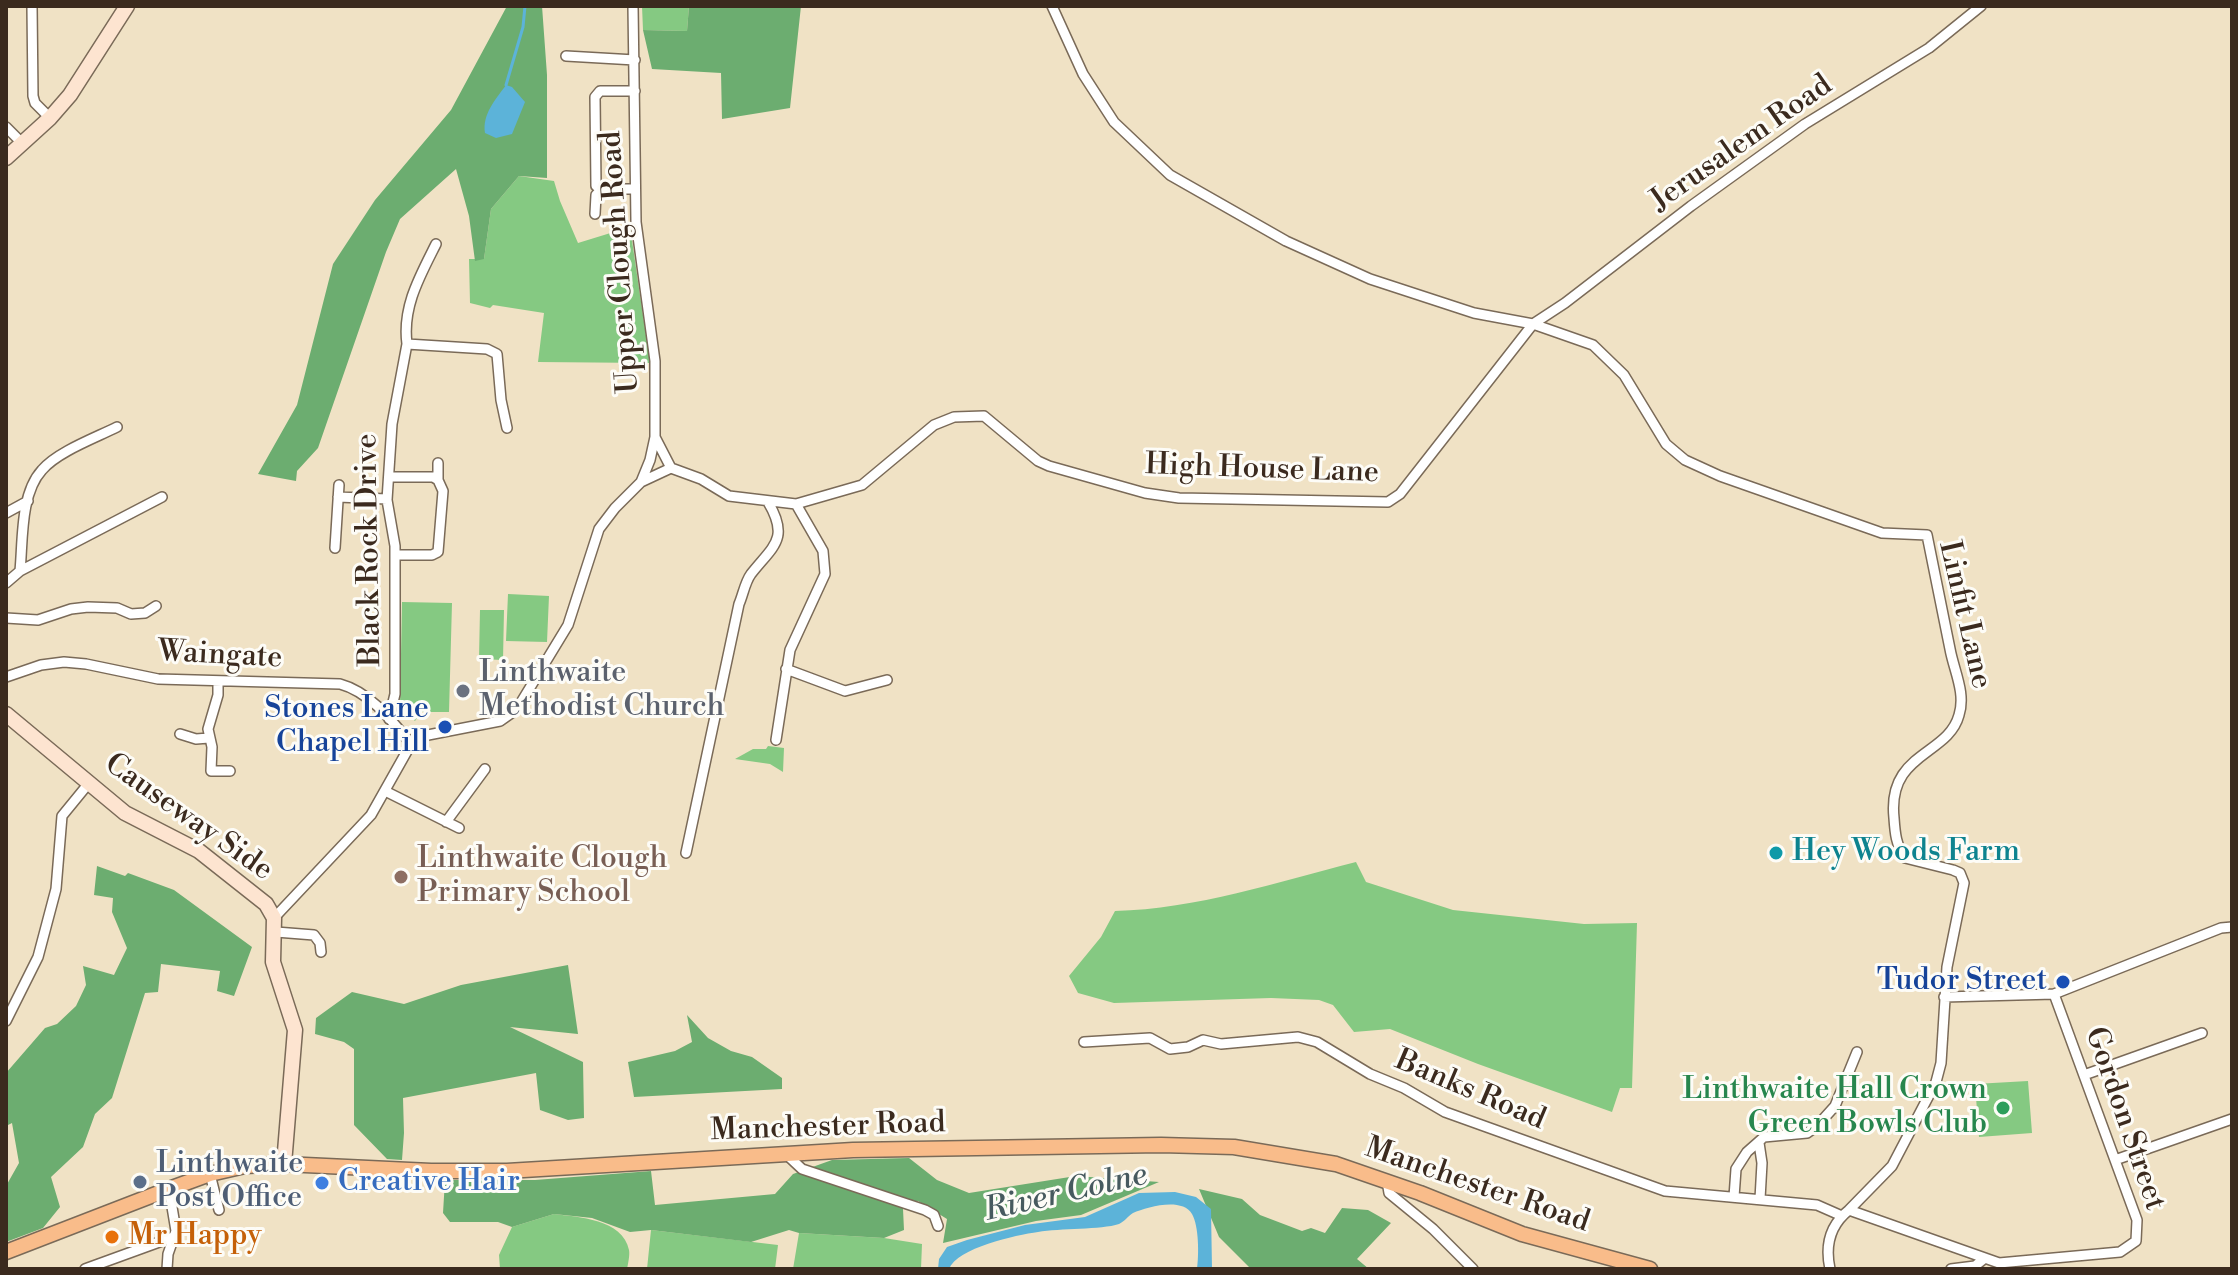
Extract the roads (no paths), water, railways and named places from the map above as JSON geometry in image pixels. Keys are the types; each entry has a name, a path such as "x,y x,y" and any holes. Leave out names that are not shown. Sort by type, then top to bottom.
{"main road":[{"name":"Manchester Road","path":"6,1252 210,1174 245,1166 284,1164 507,1171 869,1149 1161,1145 1234,1147 1336,1164 1522,1234 1650,1269"}],"street":[{"path":"32,6 33,96 35,103 50,118"},
{"path":"6,158 70,95 127,6"},
{"name":"Upper Clough Road","path":"633,6 635,189 638,236 655,361 655,437 641,482"},
{"path":"1052,6 1083,74 1114,122 1170,175 1286,241 1370,279 1474,313 1533,324"},
{"name":"Jerusalem Road","path":"1533,324 1805,124 1929,48 1981,6"},
{"path":"566,56 635,60"},
{"path":"635,91 600,91 595,97 596,186 602,189 635,189"},
{"path":"6,127 22,143"},
{"path":"595,214 596,195 602,189"},
{"name":"Black Rock Drive","path":"389,719 395,694 395,555 387,499 392,424 407,344 405,321 408,305 436,244"},
{"name":"High House Lane","path":"671,468 701,479 729,496 796,504 862,485 934,425 954,417 984,416 1038,461 1145,493 1179,498 1388,502 1400,494 1533,324"},
{"name":"Linfit Lane","path":"1533,324 1593,345 1624,375 1666,444 1685,460 1720,476 1882,533 1927,535 1961,691 1959,716 1949,733 1913,760 1894,790 1893,813 1897,846 1905,858 1953,870 1960,873 1964,883 1947,967 1941,1067 1936,1082 1892,1166 1846,1213"},
{"path":"407,344 487,349 497,354 507,428"},
{"path":"20,571 28,501 34,481 51,462 117,427"},
{"path":"284,1164 295,1030 273,962 275,925 371,815 411,744 428,735 500,721 517,709 568,625 599,529 641,482 671,468 655,437"},
{"path":"395,555 432,555 438,552 443,491 438,480 438,463"},
{"path":"389,477 438,480"},
{"path":"335,548 339,485"},
{"path":"6,583 20,571 162,497"},
{"path":"338,497 387,499"},
{"path":"6,513 28,501"},
{"path":"686,853 739,604 749,576 768,557 777,538 778,519 768,502"},
{"path":"776,740 790,650 825,574 823,551 796,504"},
{"path":"6,618 38,620 88,607 117,608 131,614 145,613 156,606"},
{"name":"Waingate","path":"6,677 41,665 64,662 158,679 340,684 352,687 389,719 411,744"},
{"path":"786,669 845,691 887,680"},
{"path":"211,771 212,747 208,729 218,695 218,682"},
{"name":"Causeway Side","path":"6,714 125,813 199,851 266,904 275,925"},
{"path":"180,734 196,739 209,738"},
{"path":"446,822 485,769"},
{"path":"200,770 230,771"},
{"path":"6,1021 38,957 56,889 62,816 89,783"},
{"path":"385,791 459,828"},
{"path":"275,925 314,935 320,943 321,952"},
{"path":"1944,997 2054,994 2221,928 2232,927"},
{"name":"Gordon Street","path":"1846,1213 1999,1263 2104,1255 2130,1248 2136,1241 2137,1220 2054,994"},
{"path":"2084,1075 2202,1033"},
{"name":"Banks Road","path":"1084,1042 1150,1038 1170,1049 1188,1047 1203,1040 1221,1044 1298,1037 1317,1042 1370,1074 1404,1088 1445,1112 1665,1191 1817,1205 1846,1213"},
{"path":"1734,1197 1738,1163 1764,1137 1807,1133 1817,1126 1835,1106 1857,1052"},
{"path":"2115,1160 2232,1119"},
{"path":"1759,1143 1762,1163 1760,1199"},
{"path":"786,1154 802,1169 925,1210 934,1215 938,1226"},
{"path":"210,1174 219,1210"},
{"path":"1387,1181 1389,1193 1433,1229 1473,1269"},
{"path":"167,1269 168,1254 176,1231 169,1189"},
{"path":"1830,1269 1827,1255 1831,1235 1846,1213"},
{"path":"85,1269 173,1237"},
{"path":"1951,1269 1975,1266 1985,1258"}],"water":[{"path":"506,85 512,87 525,102 512,134 496,138 485,133 486,119"},
{"path":"1175,1192 1196,1197 1211,1209 1212,1269 1197,1269 1198,1241 1194,1219 1187,1209 1173,1205 1155,1206 1133,1213 1121,1223 1111,1226 1047,1231 1002,1239 963,1255 949,1269 938,1269 939,1259 947,1247 967,1240 1025,1225 1085,1217 1139,1193"}],"waterway":[{"path":"506,85 523,27 525,6"}],"place":[{"name":"Linthwaite Methodist Church","path":"463,691"},
{"name":"Stones Lane Chapel Hill","path":"445,727"},
{"name":"Hey Woods Farm","path":"1776,853"},
{"name":"Linthwaite Clough Primary School","path":"401,877"},
{"name":"Tudor Street","path":"2063,982"},
{"name":"Linthwaite Hall Crown Green Bowls Club","path":"2003,1108"},
{"name":"Linthwaite Post Office","path":"140,1182"},
{"name":"Creative Hair","path":"322,1183"},
{"name":"Mr Happy","path":"112,1237"}],"water label":[{"name":"River Colne","path":"1066,1194"}]}
